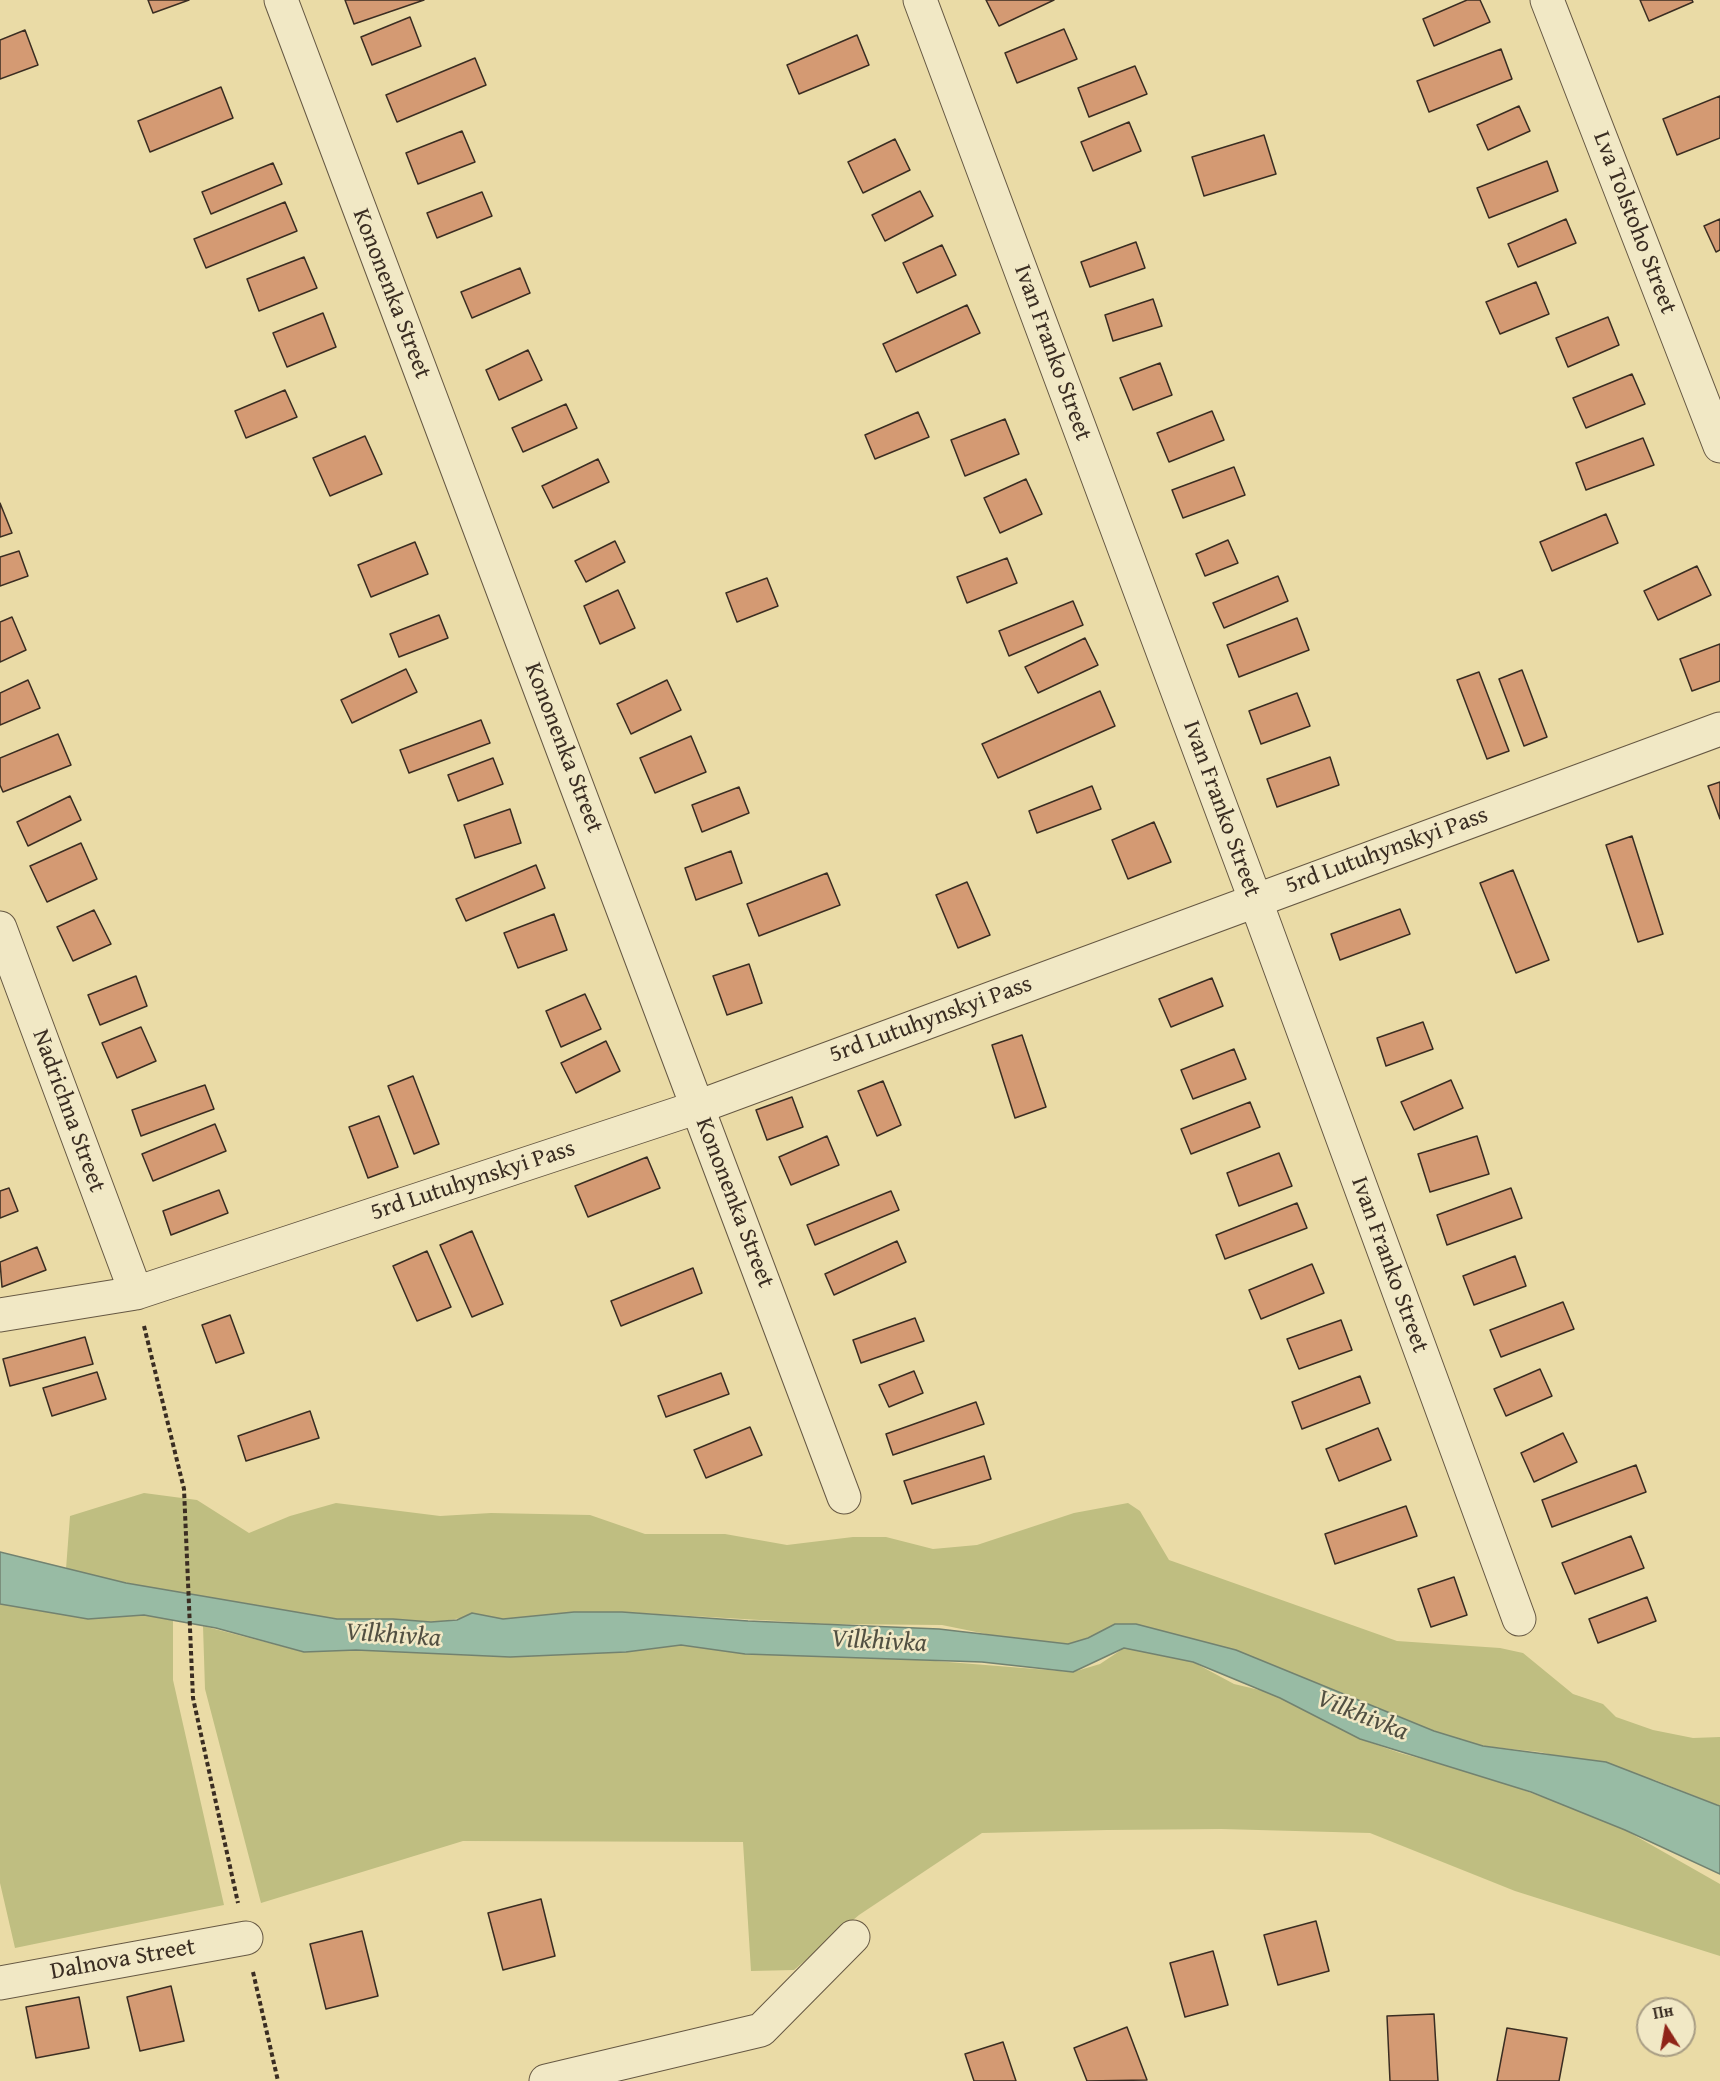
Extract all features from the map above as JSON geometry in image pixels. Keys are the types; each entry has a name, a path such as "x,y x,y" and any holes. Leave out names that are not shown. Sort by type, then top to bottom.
{"street":[{"name":"Kononenka Street","path":"281,0 844,1497"},
{"name":"Ivan Franko Street","path":"920,0 1255,899 1519,1619"},
{"name":"Lva Tolstoho Street","path":"1548,0 1720,446"},
{"name":"5rd Lutuhynskyi Pass","path":"0,1316 136,1293 698,1107 1255,899 1720,729"},
{"name":"Nadrichna Street","path":"0,928 136,1293"},
{"path":"546,2081 761,2030 853,1937"},
{"name":"Dalnova Street","path":"0,1983 246,1938"}],"path":[{"path":"136,1293 184,1489 193,1698 278,2081"}],"shaded area":[{"path":"144,1493 197,1500 249,1533 290,1516 336,1503 440,1516 491,1513 590,1515 645,1534 725,1534 787,1545 853,1537 886,1537 933,1549 977,1545 1074,1513 1128,1503 1140,1511 1169,1560 1397,1641 1500,1648 1523,1653 1573,1694 1603,1704 1616,1717 1653,1730 1693,1738 1720,1737 1720,1806 1655,1780 1540,1752 1483,1746 1434,1731 1236,1650 1115,1624 1088,1638 1068,1644 991,1635 942,1625 829,1624 622,1612 574,1612 503,1619 472,1613 461,1618 437,1622 337,1619 126,1583 66,1569 70,1516"},
{"path":"0,1603 88,1619 144,1615 173,1620 173,1680 224,1905 15,1948 0,1883"},
{"path":"203,1626 304,1652 356,1650 510,1657 626,1652 681,1645 738,1653 923,1660 1073,1672 1100,1664 1124,1648 1193,1662 1234,1684 1268,1692 1360,1739 1400,1753 1482,1775 1625,1830 1720,1884 1720,1956 1515,1891 1370,1833 1221,1829 982,1833 859,1915 794,1970 751,1971 743,1842 463,1841 261,1903 205,1689"}],"water":[{"name":"Vilkhivka","path":"0,1552 126,1583 337,1619 431,1622 457,1620 472,1613 503,1619 574,1612 622,1612 748,1621 939,1629 1068,1644 1088,1638 1115,1624 1136,1624 1236,1650 1434,1731 1483,1746 1606,1762 1720,1806 1720,1874 1625,1830 1531,1792 1360,1739 1280,1698 1193,1662 1124,1648 1073,1672 982,1662 745,1654 681,1645 626,1652 510,1657 356,1650 304,1652 216,1628 144,1615 88,1619 0,1604"}],"building":[{"path":"148,0 189,0 153,13"},
{"path":"345,0 424,0 354,24"},
{"path":"986,0 1054,0 999,26"},
{"path":"1467,0 1480,0 1490,22 1434,46 1423,19"},
{"path":"1640,0 1692,0 1693,2 1649,21"},
{"path":"410,17 421,46 372,65 361,37"},
{"path":"1064,29 1077,59 1017,83 1005,53"},
{"path":"25,30 38,65 0,79 0,40"},
{"path":"857,35 869,65 799,94 787,65"},
{"path":"1501,49 1512,79 1429,112 1417,81"},
{"path":"475,58 486,85 397,122 386,95"},
{"path":"1135,66 1147,94 1089,117 1078,88"},
{"path":"221,87 233,118 150,152 138,121"},
{"path":"1720,96 1720,138 1677,155 1663,119"},
{"path":"1519,106 1530,131 1488,150 1477,125"},
{"path":"1129,122 1141,151 1093,171 1081,142"},
{"path":"462,131 475,162 418,184 406,153"},
{"path":"1264,135 1276,174 1204,196 1192,157"},
{"path":"895,139 910,170 863,193 848,162"},
{"path":"1547,161 1558,191 1489,218 1477,188"},
{"path":"273,163 282,184 211,214 202,192"},
{"path":"920,191 933,216 885,241 872,215"},
{"path":"482,192 492,216 437,238 427,213"},
{"path":"285,202 297,231 206,268 194,239"},
{"path":"1566,219 1576,243 1518,267 1508,244"},
{"path":"1720,219 1720,250 1716,252 1704,226"},
{"path":"1136,242 1145,268 1090,287 1081,262"},
{"path":"942,245 956,275 917,293 903,263"},
{"path":"304,257 317,288 259,311 247,279"},
{"path":"520,268 530,293 472,318 461,292"},
{"path":"1536,282 1549,314 1500,334 1486,302"},
{"path":"1153,299 1162,326 1113,341 1105,315"},
{"path":"967,305 980,333 896,372 883,344"},
{"path":"323,313 336,347 287,367 273,333"},
{"path":"1608,317 1619,345 1568,367 1556,338"},
{"path":"528,350 542,380 499,400 486,370"},
{"path":"1160,363 1172,395 1133,410 1120,378"},
{"path":"1632,374 1645,404 1586,428 1573,398"},
{"path":"285,390 297,417 246,438 235,411"},
{"path":"566,404 577,428 523,452 512,428"},
{"path":"1212,411 1224,440 1169,462 1157,433"},
{"path":"918,412 929,437 875,459 865,435"},
{"path":"1005,419 1019,454 965,476 951,440"},
{"path":"365,436 382,474 330,496 313,458"},
{"path":"1643,438 1654,465 1586,490 1576,463"},
{"path":"598,459 609,482 553,508 542,486"},
{"path":"1234,467 1245,495 1183,518 1172,490"},
{"path":"1026,479 1042,514 1000,533 984,498"},
{"path":"0,503 12,533 0,537"},
{"path":"1606,514 1618,543 1552,571 1540,542"},
{"path":"1228,540 1238,563 1205,576 1196,554"},
{"path":"615,541 625,562 586,582 575,561"},
{"path":"415,542 428,574 371,597 358,565"},
{"path":"19,551 28,576 0,586 0,557"},
{"path":"1007,558 1017,583 967,603 957,577"},
{"path":"1697,566 1711,595 1658,620 1644,591"},
{"path":"1278,576 1288,601 1224,628 1213,603"},
{"path":"767,578 778,606 737,622 726,593"},
{"path":"618,590 635,628 600,644 584,606"},
{"path":"1073,601 1083,625 1009,656 999,631"},
{"path":"439,615 448,638 399,657 390,634"},
{"path":"12,617 26,650 0,662 0,622"},
{"path":"1297,618 1309,650 1239,677 1227,645"},
{"path":"1085,638 1098,665 1038,693 1025,667"},
{"path":"1720,644 1720,681 1692,691 1680,659"},
{"path":"406,669 417,692 352,723 341,700"},
{"path":"1522,670 1547,737 1524,746 1499,679"},
{"path":"1479,672 1509,751 1487,759 1457,680"},
{"path":"28,680 40,708 0,725 0,693"},
{"path":"667,680 681,710 631,734 617,704"},
{"path":"1100,691 1115,726 998,778 982,744"},
{"path":"1297,693 1310,726 1261,744 1249,711"},
{"path":"481,720 490,743 409,773 400,750"},
{"path":"58,734 71,765 3,792 0,785 0,758"},
{"path":"691,736 706,772 655,793 640,758"},
{"path":"1330,757 1339,785 1277,807 1267,779"},
{"path":"493,758 503,784 458,801 448,775"},
{"path":"1720,782 1720,819 1708,786"},
{"path":"1092,786 1101,809 1037,833 1029,811"},
{"path":"739,787 749,813 702,832 692,805"},
{"path":"70,796 81,820 28,846 17,822"},
{"path":"510,809 521,843 475,858 464,825"},
{"path":"1154,822 1171,862 1128,879 1112,840"},
{"path":"1632,836 1663,934 1638,942 1606,845"},
{"path":"81,843 97,879 47,902 30,866"},
{"path":"731,851 742,883 696,900 685,868"},
{"path":"536,865 545,888 466,921 456,899"},
{"path":"1513,870 1549,960 1516,973 1480,883"},
{"path":"827,873 840,905 759,936 747,904"},
{"path":"967,882 990,935 958,948 936,895"},
{"path":"1400,909 1410,934 1340,960 1331,934"},
{"path":"94,910 111,944 73,961 57,927"},
{"path":"554,914 567,950 518,968 504,933"},
{"path":"749,964 762,1003 727,1015 713,976"},
{"path":"136,976 147,1006 100,1025 88,995"},
{"path":"1212,978 1223,1006 1171,1027 1159,999"},
{"path":"585,994 601,1029 561,1047 546,1011"},
{"path":"1423,1022 1433,1049 1386,1066 1377,1038"},
{"path":"141,1027 156,1061 117,1078 102,1043"},
{"path":"1022,1035 1046,1107 1015,1118 992,1045"},
{"path":"606,1041 620,1071 576,1093 561,1063"},
{"path":"1234,1049 1246,1079 1193,1099 1181,1070"},
{"path":"413,1076 439,1144 414,1154 388,1086"},
{"path":"1451,1080 1463,1108 1414,1130 1401,1102"},
{"path":"883,1081 901,1125 877,1136 858,1091"},
{"path":"205,1085 214,1109 141,1136 132,1110"},
{"path":"792,1097 803,1127 767,1140 756,1110"},
{"path":"1250,1102 1260,1127 1191,1154 1181,1129"},
{"path":"379,1116 398,1167 368,1178 349,1127"},
{"path":"215,1124 226,1151 153,1181 142,1154"},
{"path":"827,1136 839,1165 791,1185 779,1157"},
{"path":"1477,1136 1489,1174 1430,1192 1418,1154"},
{"path":"1279,1153 1292,1186 1239,1206 1227,1173"},
{"path":"647,1157 660,1188 588,1217 575,1186"},
{"path":"9,1188 18,1211 0,1218 0,1191"},
{"path":"1511,1188 1522,1218 1447,1245 1437,1215"},
{"path":"219,1190 228,1213 171,1235 163,1211"},
{"path":"891,1191 899,1210 815,1245 807,1225"},
{"path":"1297,1203 1307,1228 1225,1259 1216,1235"},
{"path":"472,1231 503,1304 472,1317 440,1245"},
{"path":"897,1241 906,1262 834,1295 825,1274"},
{"path":"37,1247 46,1270 2,1287 0,1262"},
{"path":"427,1251 451,1307 417,1321 393,1266"},
{"path":"1515,1256 1526,1286 1474,1305 1463,1276"},
{"path":"1312,1264 1324,1293 1261,1319 1249,1290"},
{"path":"693,1268 702,1293 621,1326 611,1301"},
{"path":"1563,1302 1574,1329 1501,1357 1490,1330"},
{"path":"230,1315 244,1353 216,1363 202,1325"},
{"path":"915,1318 924,1341 861,1363 853,1340"},
{"path":"1341,1320 1352,1350 1299,1369 1287,1339"},
{"path":"85,1337 93,1364 10,1386 3,1359"},
{"path":"1540,1369 1552,1396 1506,1416 1494,1389"},
{"path":"914,1371 923,1393 889,1407 879,1385"},
{"path":"97,1372 106,1399 52,1416 43,1388"},
{"path":"721,1373 729,1394 666,1417 658,1396"},
{"path":"1360,1376 1370,1403 1302,1429 1292,1402"},
{"path":"976,1402 984,1424 893,1455 886,1434"},
{"path":"310,1411 319,1438 246,1461 238,1436"},
{"path":"750,1427 762,1455 706,1478 694,1450"},
{"path":"1378,1428 1391,1460 1339,1481 1326,1449"},
{"path":"1563,1433 1577,1462 1534,1482 1521,1453"},
{"path":"984,1456 991,1479 912,1504 904,1481"},
{"path":"1636,1465 1646,1492 1552,1527 1542,1500"},
{"path":"1406,1506 1417,1536 1335,1564 1325,1534"},
{"path":"1631,1536 1644,1568 1575,1594 1562,1563"},
{"path":"1454,1577 1467,1615 1431,1627 1418,1589"},
{"path":"1647,1597 1656,1621 1598,1643 1589,1619"},
{"path":"541,1899 555,1956 503,1970 488,1913"},
{"path":"1316,1921 1329,1971 1278,1985 1264,1935"},
{"path":"362,1931 378,1996 326,2009 310,1944"},
{"path":"1213,1951 1228,2005 1185,2017 1170,1963"},
{"path":"171,1986 184,2041 140,2051 127,1997"},
{"path":"79,1997 89,2048 36,2058 26,2007"},
{"path":"1434,2014 1438,2081 1390,2081 1387,2016"},
{"path":"1127,2027 1147,2080 1087,2081 1074,2048"},
{"path":"1507,2028 1567,2038 1559,2081 1497,2081"},
{"path":"1003,2042 1016,2081 974,2081 965,2054"}]}
